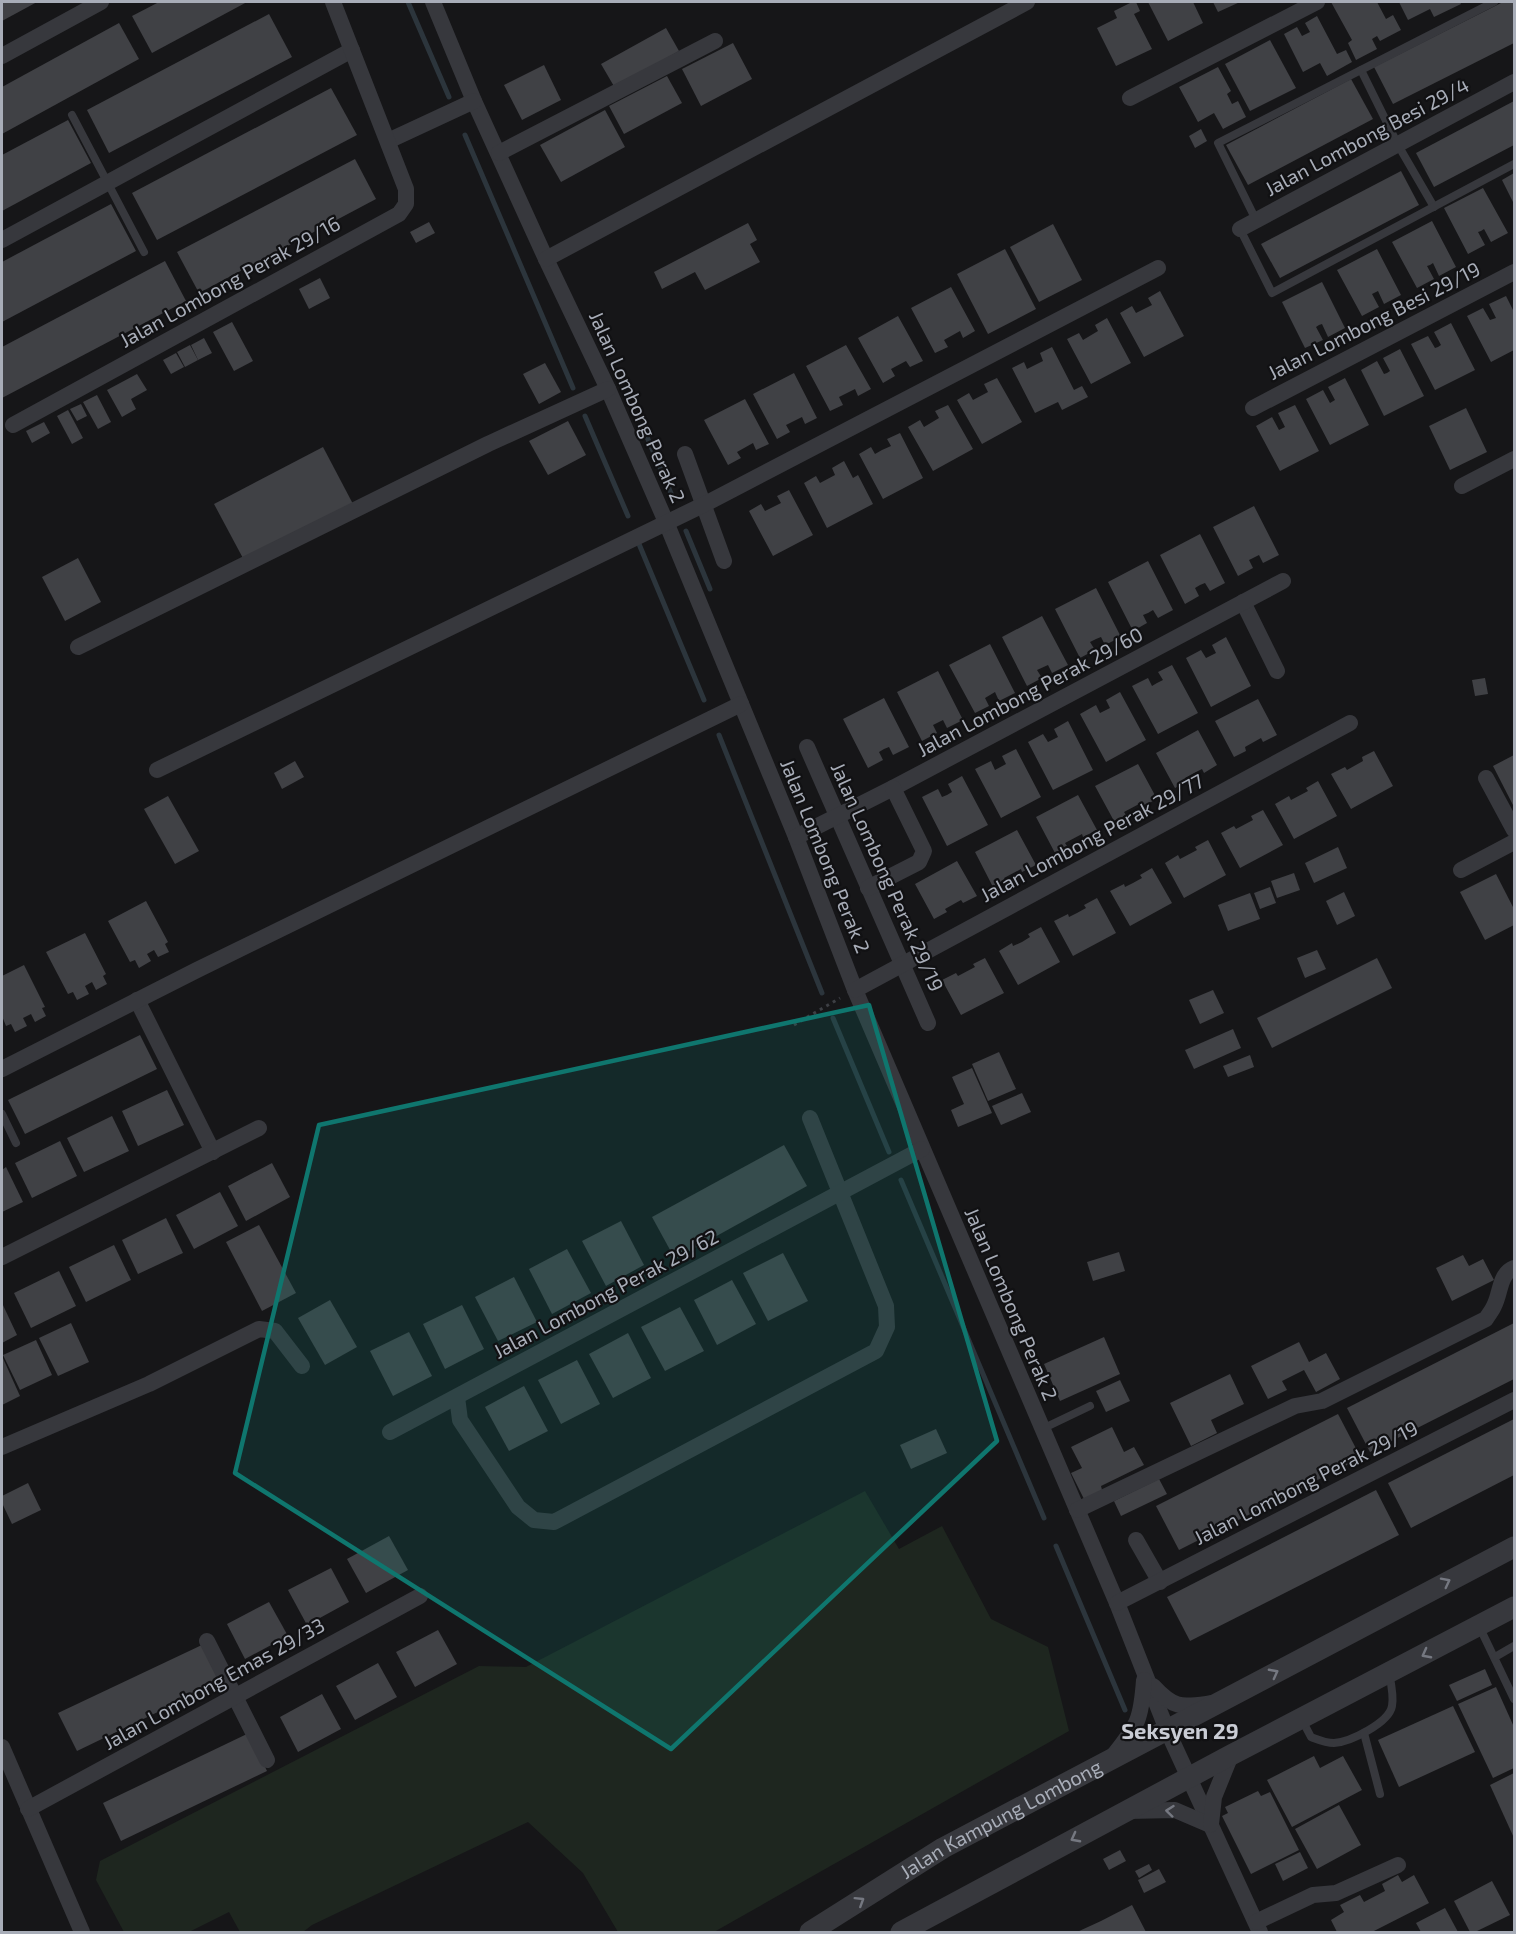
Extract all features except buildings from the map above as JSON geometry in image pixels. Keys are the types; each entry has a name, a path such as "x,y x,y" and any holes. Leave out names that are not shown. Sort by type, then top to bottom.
{"street":[{"path":"2,56 101,2"},
{"name":"Jalan Lombong Perak 29/16","path":"13,425 399,214 406,204 406,189 333,2"},
{"name":"Jalan Lombong Perak 2","path":"433,2 474,101 608,389 666,522 796,837 855,990 1117,1603 1167,1731 1258,1927"},
{"path":"546,259 1027,2"},
{"path":"1130,98 1317,2"},
{"path":"499,153 715,41"},
{"path":"2,240 352,50"},
{"name":"Jalan Lombong Besi 29/4","path":"1240,229 1515,82"},
{"path":"388,141 474,101"},
{"path":"157,770 705,504 1158,268"},
{"name":"Jalan Lombong Besi 29/19","path":"1253,408 1515,272"},
{"path":"78,646 478,449 608,389"},
{"path":"685,454 724,561"},
{"path":"1462,486 1515,459"},
{"name":"Jalan Lombong Perak 29/60","path":"796,837 1283,581"},
{"path":"1243,602 1277,671"},
{"path":"2,1069 197,970 741,704"},
{"name":"Jalan Lombong Perak 29/77","path":"855,990 1350,723"},
{"name":"Jalan Lombong Perak 29/19","path":"807,747 928,1023"},
{"path":"1486,778 1515,830"},
{"path":"867,888 919,862 924,850 893,788"},
{"path":"1461,870 1515,842"},
{"path":"137,1000 213,1152"},
{"path":"457,1397 460,1420 518,1507 534,1520 554,1522 876,1351 887,1328 886,1306 810,1118"},
{"path":"2,1257 259,1128"},
{"name":"Jalan Lombong Perak 29/62","path":"390,1432 922,1149"},
{"path":"1077,1510 1295,1406 1322,1401 1485,1319 1495,1305 1502,1280 1508,1271 1515,1268"},
{"path":"2,1447 149,1384 259,1329 275,1331 302,1366"},
{"name":"Jalan Lombong Perak 29/19","path":"1117,1603 1515,1400"},
{"path":"1136,1540 1160,1582"},
{"name":"Jalan Kampung Lombong","path":"810,1932 943,1848 1515,1547"},
{"name":"Jalan Lombong Emas 29/33","path":"28,1809 420,1596"},
{"path":"901,1932 1301,1717 1515,1607"},
{"path":"207,1641 267,1760"},
{"path":"1145,1676 1166,1700 1179,1706 1222,1701"},
{"path":"1111,1759 1136,1727 1142,1709 1145,1676"},
{"path":"2,1747 82,1932"},
{"path":"1126,1811 1175,1810 1210,1825 1214,1797 1231,1755"},
{"path":"1258,1927 1313,1895 1336,1893 1398,1865"}],"lane":[{"path":"1256,220 1218,143 1494,2"},
{"path":"1361,70 1398,144 1434,207"},
{"path":"72,115 144,252"},
{"path":"1240,229 1272,293 1515,164"},
{"path":"2,1114 16,1143"},
{"path":"1042,1429 1090,1406"},
{"path":"1479,1625 1515,1699"},
{"path":"1495,1658 1515,1646"},
{"path":"1301,1717 1311,1737 1324,1742 1336,1743 1364,1733 1388,1717 1392,1707 1389,1673"},
{"path":"1364,1733 1380,1794"}],"path":[{"path":"794,1025 855,990"}],"highlighted area":[{"path":"869,1005 997,1441 671,1749 235,1473 319,1125"}],"shaded area":[{"path":"865,1491 899,1549 942,1526 991,1619 1048,1647 1069,1731 714,1932 618,1932 583,1873 528,1822 312,1925 303,1932 240,1932 229,1912 189,1932 124,1932 96,1880 100,1861 479,1666 526,1667"}],"waterway":[{"path":"408,2 449,97"},
{"path":"465,135 573,388"},
{"path":"585,416 628,516"},
{"path":"647,437 673,498"},
{"path":"686,531 710,589"},
{"path":"639,544 704,700"},
{"path":"719,735 822,993"},
{"path":"833,1018 889,1152"},
{"path":"901,1180 1044,1518"},
{"path":"1056,1546 1125,1710"}],"district":[{"name":"Seksyen 29","path":"1180,1731"}]}
